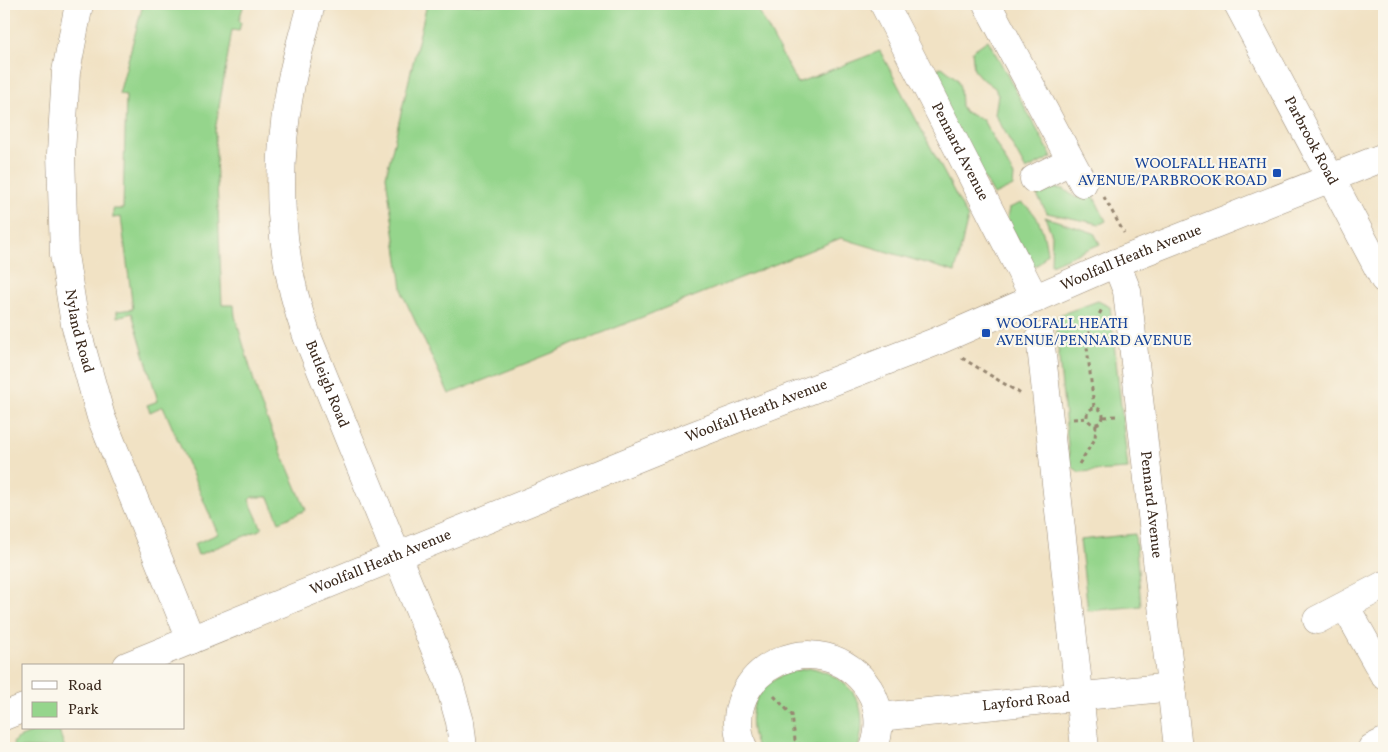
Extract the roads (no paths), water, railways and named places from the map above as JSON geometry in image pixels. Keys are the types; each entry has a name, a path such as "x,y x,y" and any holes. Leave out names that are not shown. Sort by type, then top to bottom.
{"street":[{"name":"Nyland Road","path":"79,4 66,72 61,153 64,255 75,324 101,417 191,640"},
{"name":"Butleigh Road","path":"311,4 290,89 284,134 281,221 291,282 302,323 449,683 460,722 463,748"},
{"name":"Pennard Avenue","path":"884,4 1036,299"},
{"path":"987,4 1077,172 1034,179"},
{"name":"Parbrook Road","path":"1238,4 1384,279"},
{"name":"Woolfall Heath Avenue","path":"133,664 679,441 935,342 1126,260 1384,157"},
{"name":"Pennard Avenue","path":"1126,260 1127,292 1178,748"},
{"path":"1040,337 1085,748"},
{"path":"1317,620 1384,585"},
{"path":"1345,606 1384,675"},
{"path":"743,748 739,737 738,715 745,693 764,670 777,662 798,655 821,655 842,663 860,676 872,695 879,717 878,738 874,748"},
{"name":"Layford Road","path":"879,717 1172,687"},
{"path":"4,716 22,709"},
{"path":"1372,748 1384,742"}],"place":[{"name":"WOOLFALL HEATH AVENUE/PARBROOK ROAD","path":"1277,173"},
{"name":"WOOLFALL HEATH AVENUE/PENNARD AVENUE","path":"986,333"}]}
